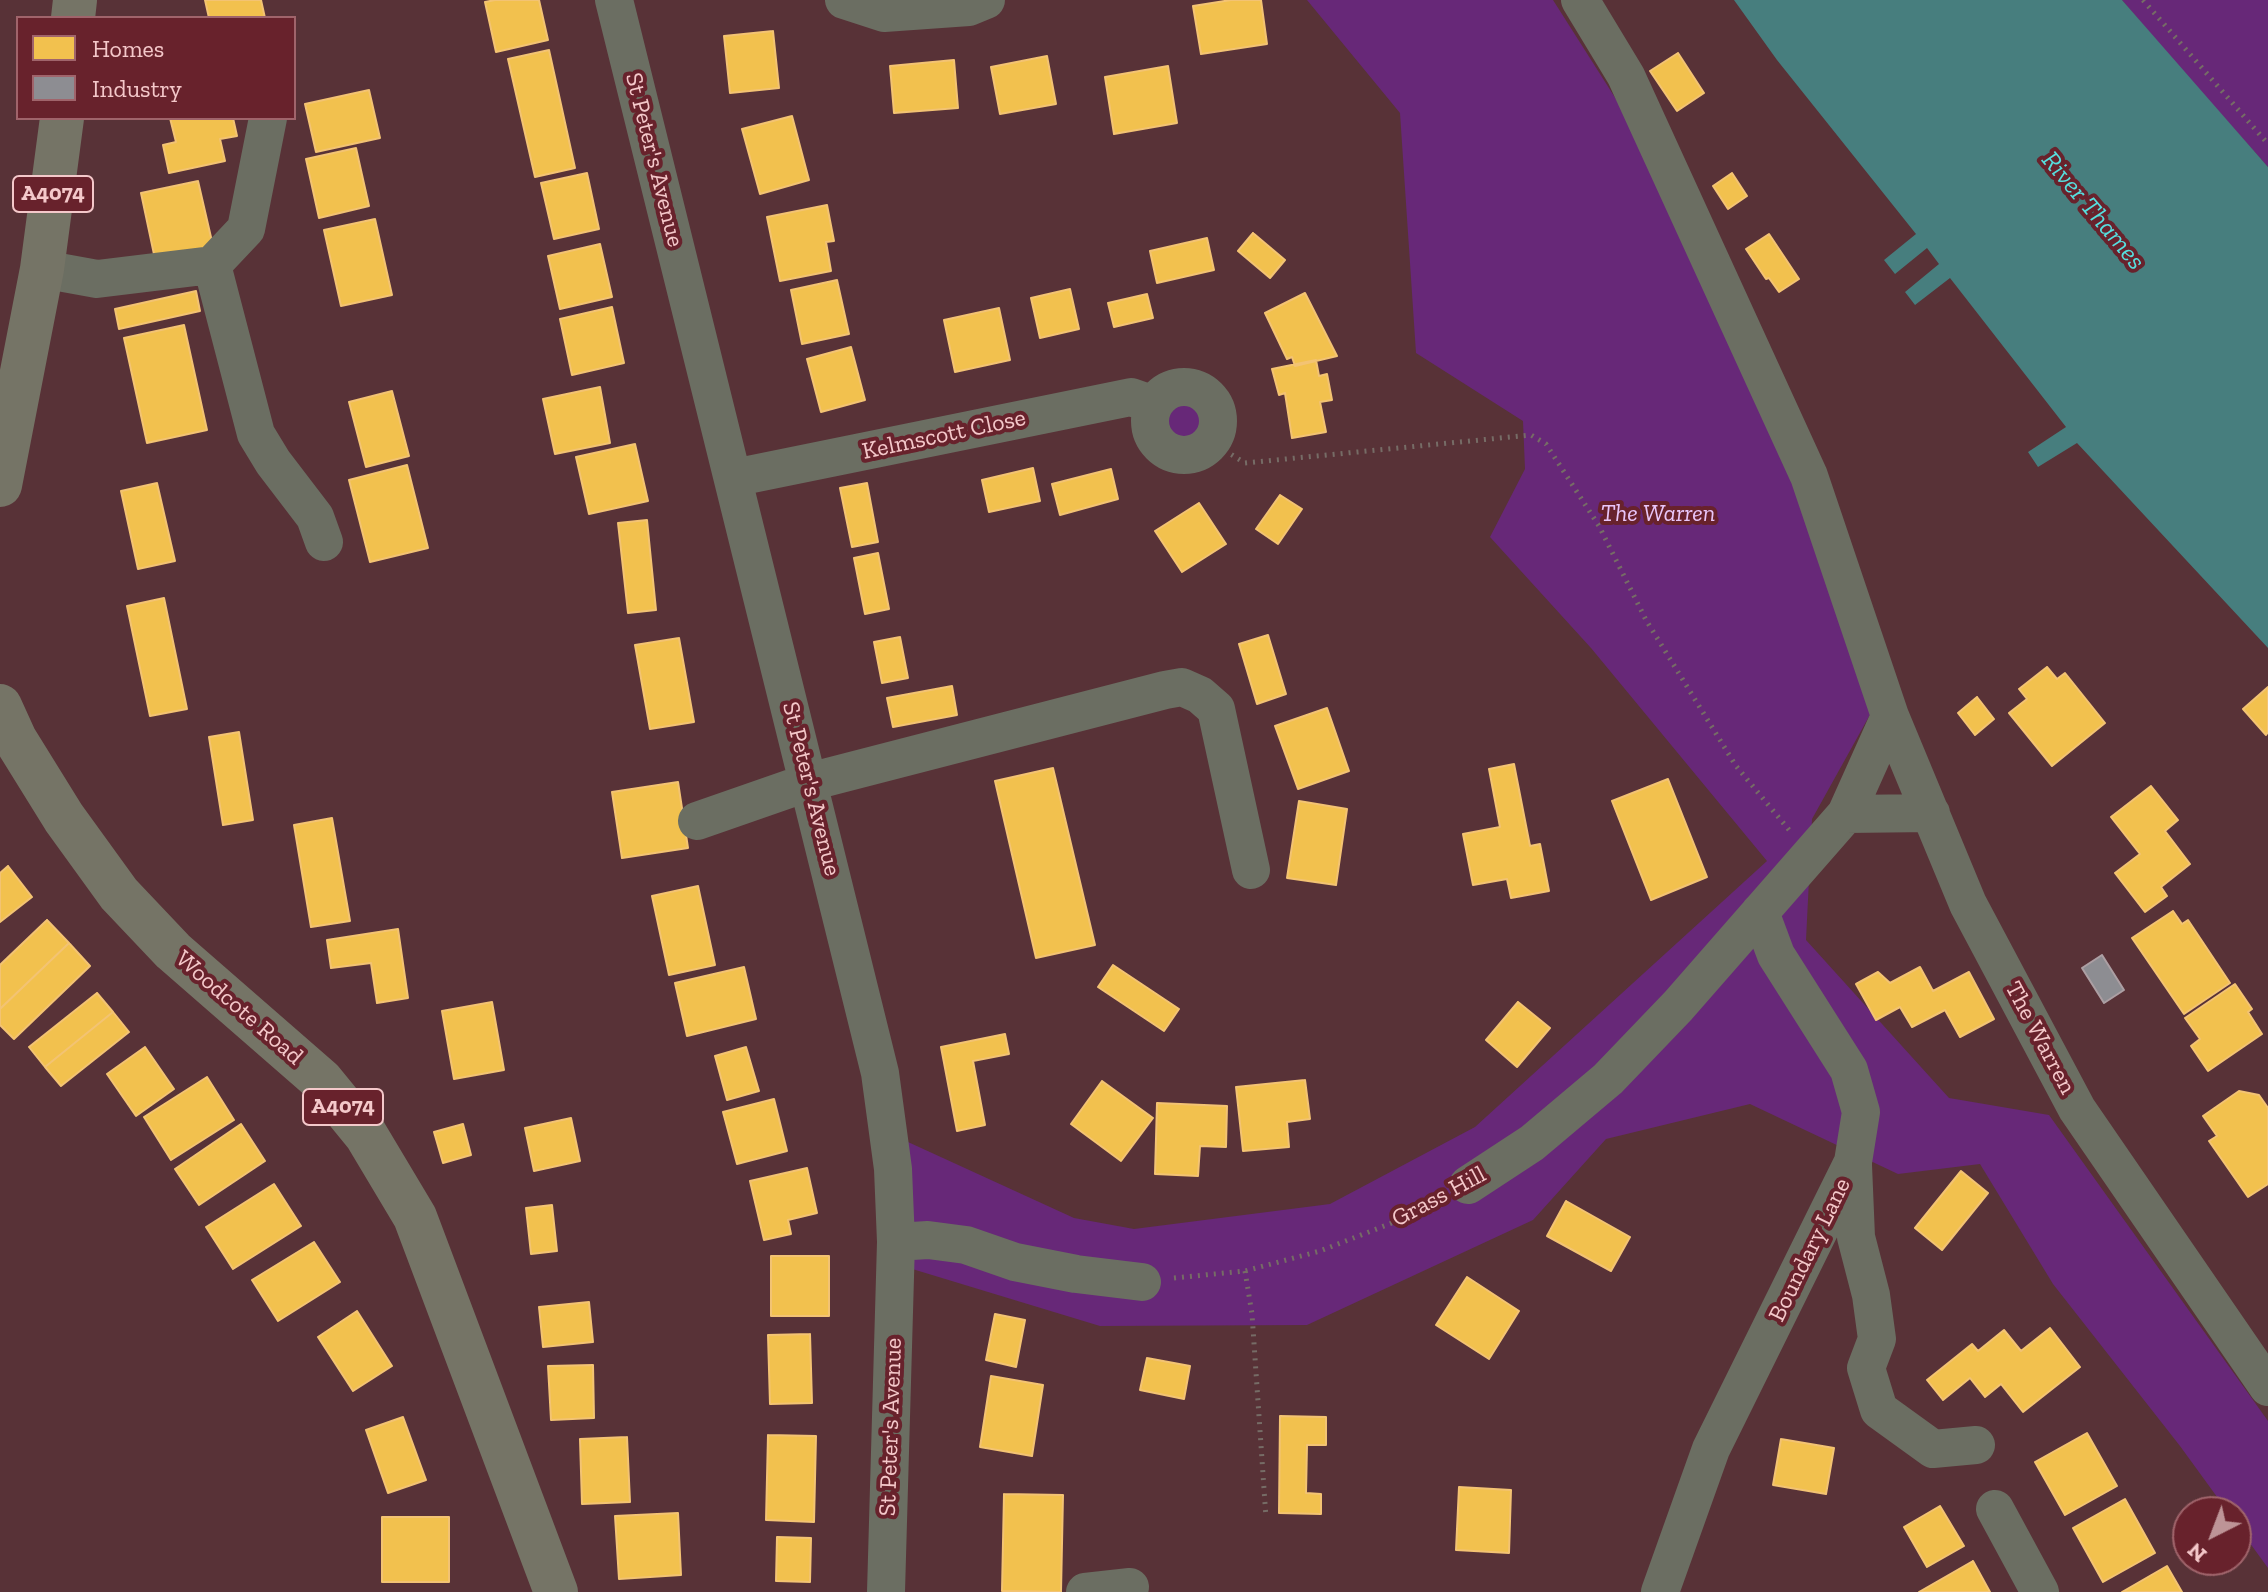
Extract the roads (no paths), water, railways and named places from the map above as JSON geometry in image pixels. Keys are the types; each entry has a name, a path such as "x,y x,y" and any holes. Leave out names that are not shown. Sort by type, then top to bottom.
{"main road":[{"name":"A4074","path":"0,485 42,269 62,120"},
{"name":"Woodcote Road","path":"0,706 15,739 64,818 119,894 173,951 321,1080 366,1135 415,1217 556,1592"}],"street":[{"name":"St Peter's Avenue","path":"614,0 880,1073 893,1169 896,1242 886,1592"},
{"path":"844,0 884,13 969,7 986,0"},
{"name":"The Warren","path":"1580,0 1626,76 1809,476 1890,716 1968,904 2077,1109 2268,1387"},
{"path":"268,120 246,229 215,279 256,434 315,517 324,542"},
{"path":"42,269 97,279 215,279"},
{"path":"1181,386 1203,392 1217,409 1217,432 1211,442 1193,454 1171,452 1154,437 1150,427 1154,405 1170,389 1181,386"},
{"name":"Kelmscott Close","path":"733,478 1131,397 1154,405"},
{"path":"697,821 809,782 1182,687 1200,695 1216,709 1251,870"},
{"name":"Grass Hill","path":"1468,1185 1532,1143 1608,1079 1678,1006 1846,814 1890,716"},
{"path":"1846,814 1931,813"},
{"name":"Boundary Lane","path":"1660,1592 1711,1449 1853,1162 1861,1112 1849,1070 1776,955 1760,912"},
{"path":"1853,1162 1856,1237 1871,1295 1877,1339 1866,1368 1879,1410 1933,1449 1976,1445"},
{"path":"896,1242 928,1240 966,1245 1015,1262 1142,1282"},
{"path":"1995,1509 2040,1592"},
{"path":"1085,1592 1130,1587"}],"water":[{"name":"River Thames","path":"1734,0 2122,0 2268,167 2268,648 2077,443 2038,467 2028,452 2066,427 1950,278 1915,305 1905,292 1939,264 1927,248 1895,274 1884,260 1916,234 1777,60"}]}
